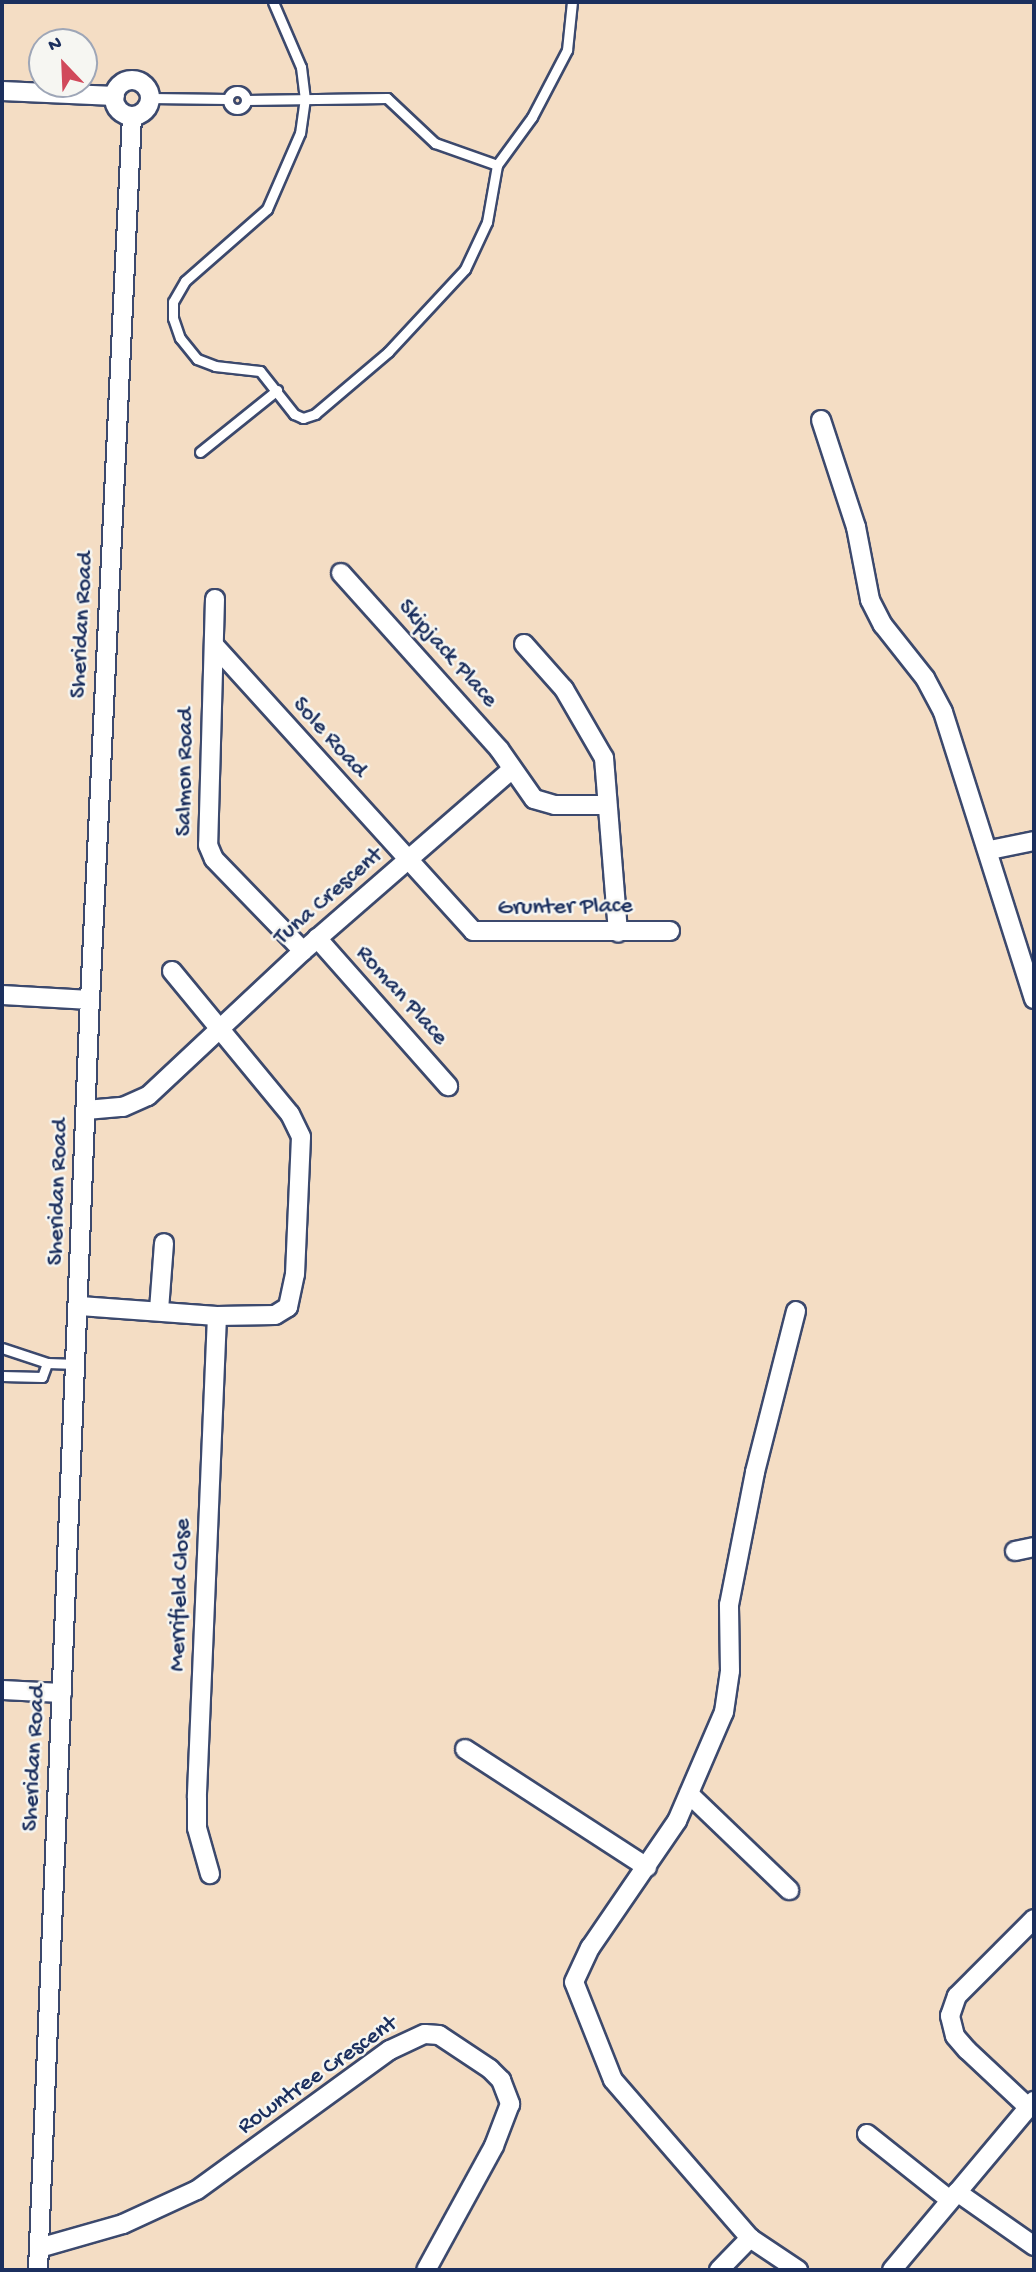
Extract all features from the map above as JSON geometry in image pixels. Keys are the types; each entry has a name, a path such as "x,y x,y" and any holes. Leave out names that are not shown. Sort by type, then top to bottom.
{"street":[{"path":"135,81 146,87 150,98 146,110 132,116 120,111 115,96 120,86 135,81"},
{"path":"2,91 115,96"},
{"name":"Sheridan Road","path":"38,2270 78,1364 90,1000 132,116"},
{"path":"821,420 856,527 870,600 943,712 990,850 1034,999"},
{"name":"Skipjack Place","path":"341,573 499,749 512,770"},
{"name":"Salmon Road","path":"215,599 208,845 214,859 303,951"},
{"path":"524,644 564,689 604,758 618,932"},
{"name":"Sole Road","path":"214,645 408,863"},
{"path":"512,770 527,792 542,802 607,805"},
{"name":"Tuna Crescent","path":"86,1110 123,1107 148,1096 317,938 408,863 512,770"},
{"path":"990,850 1034,841"},
{"name":"Grunter Place","path":"408,863 473,931 670,931"},
{"name":"Roman Place","path":"317,938 448,1086"},
{"path":"80,1306 261,1317 288,1307 301,1180 297,1124 172,971"},
{"path":"2,995 90,1000"},
{"path":"159,1310 164,1243"},
{"path":"796,1311 755,1472 729,1605 729,1692 689,1794 647,1867 579,1967 575,1992 613,2080 750,2238 798,2270"},
{"name":"Merrifield Close","path":"210,1874 197,1828 197,1798 217,1316"},
{"path":"1015,1552 1034,1547"},
{"path":"2,1690 62,1693"},
{"path":"465,1749 647,1867"},
{"path":"689,1794 789,1890"},
{"path":"892,2270 1031,2104 967,2050 956,2036 950,2015 957,1996 1034,1919"},
{"name":"Rowntree Crescent","path":"39,2248 123,2224 178,2200 390,2050 425,2034 439,2035 490,2069 501,2080 510,2104 494,2146 426,2270"},
{"path":"867,2134 954,2196 1034,2246"},
{"path":"719,2270 750,2238"}],"lane":[{"path":"273,2 298,53 305,98 300,134 267,209 185,281 173,302 180,338 197,359 215,366 260,371 295,414 303,418 315,414 406,333 465,269 487,222 497,166 532,117 567,50 572,2"},
{"path":"150,98 228,99 235,109 246,100 387,98 435,144 497,166"},
{"path":"200,452 277,390"},
{"path":"2,1348 47,1363 78,1364"},
{"path":"2,1376 42,1377 47,1363"}]}
